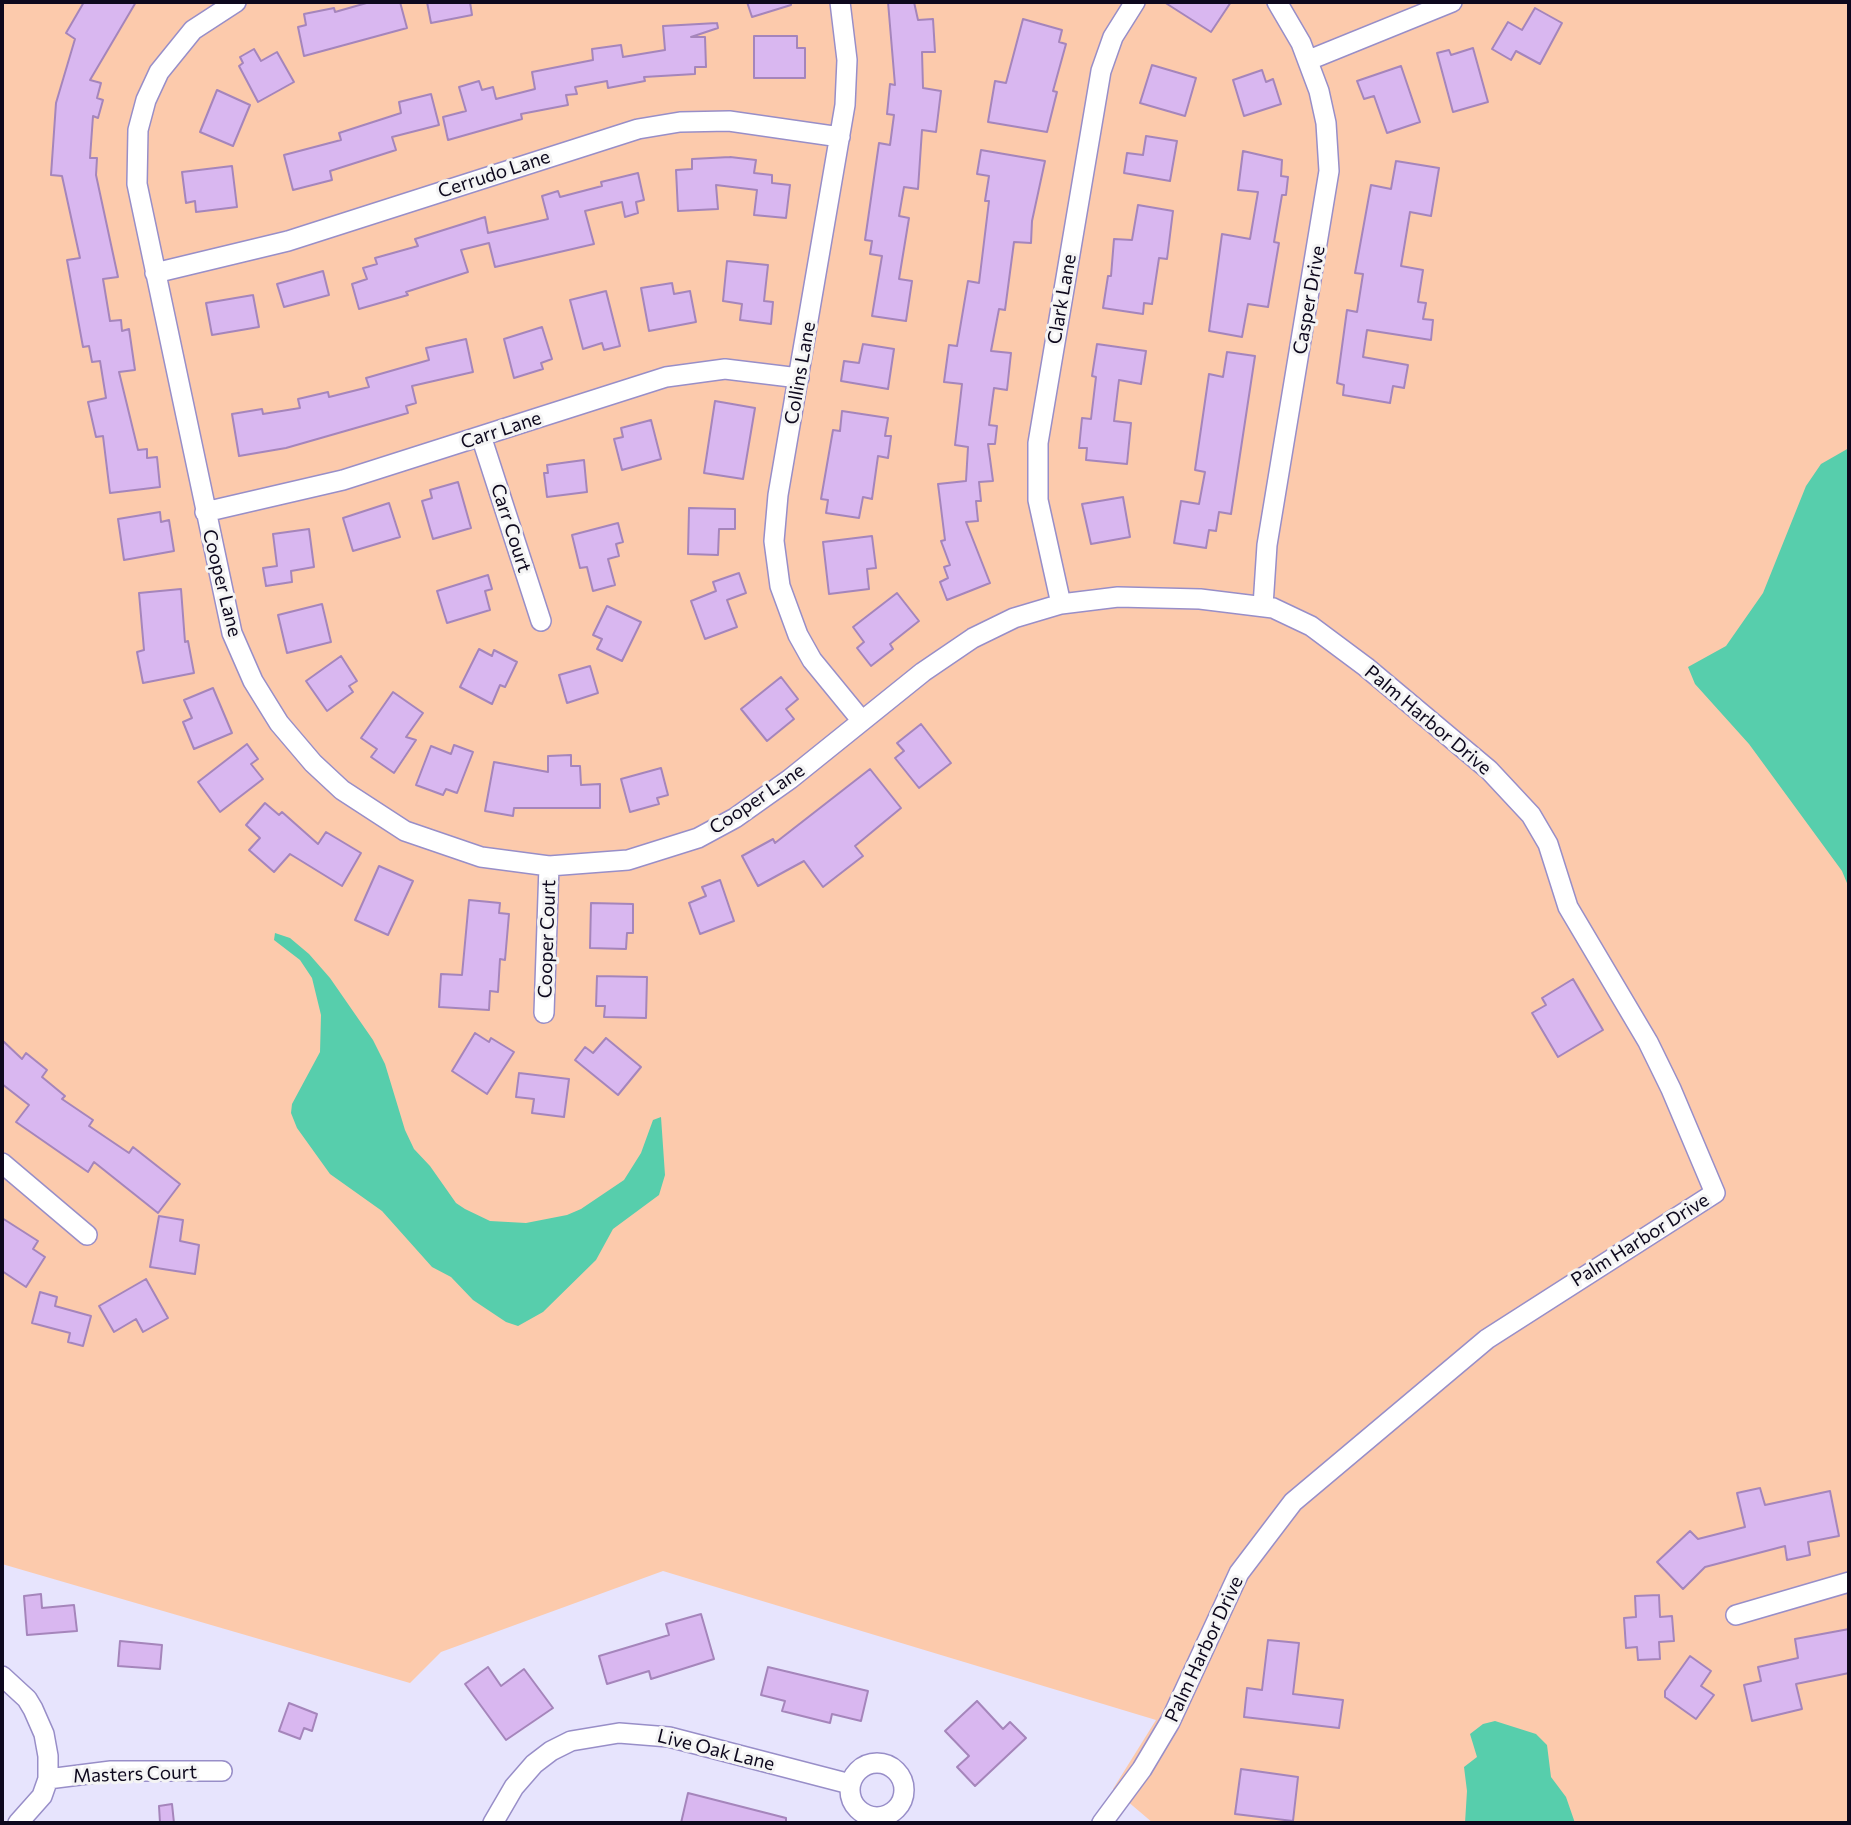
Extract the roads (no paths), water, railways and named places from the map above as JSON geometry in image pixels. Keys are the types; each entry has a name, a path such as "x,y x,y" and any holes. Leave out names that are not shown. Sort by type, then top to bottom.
{"street":[{"name":"Cooper Lane","path":"236,2 202,23 175,50 152,86 141,115 136,173 227,617 241,656 279,723 313,763 357,802 420,838 495,861 549,866 628,860 698,838 769,796 962,644 1014,618 1061,604 1106,597 1152,596 1263,606"},
{"name":"Collins Lane","path":"840,2 848,75 840,137 776,511 776,570 784,602 804,648 862,721"},
{"name":"Clark Lane","path":"1061,604 1038,500 1039,434 1101,71 1113,37 1135,2"},
{"name":"Casper Drive","path":"1263,606 1269,537 1328,188 1326,122 1309,60 1278,2"},
{"path":"1309,60 1452,2"},
{"name":"Cerrudo Lane","path":"155,273 288,241 638,129 680,122 729,121 840,137"},
{"name":"Carr Lane","path":"205,512 343,480 654,380 690,372 734,369 799,378"},
{"name":"Carr Court","path":"481,436 541,621"},
{"name":"Palm Harbor Drive","path":"1102,1823 1142,1769 1170,1722 1239,1573 1293,1502 1487,1339 1715,1193 1648,1042 1568,907 1548,844 1531,815 1489,771 1336,643 1296,617 1263,606"},
{"name":"Cooper Court","path":"544,1013 549,866"},
{"path":"2,1163 87,1235"},
{"path":"1736,1615 1849,1582"},
{"path":"2,1676 27,1699 39,1721 47,1746 48,1779 39,1801 18,1823"},
{"name":"Live Oak Lane","path":"493,1823 513,1787 551,1751 571,1741 619,1733 669,1737 850,1784"},
{"name":"Masters Court","path":"48,1779 111,1771 222,1772"}]}
